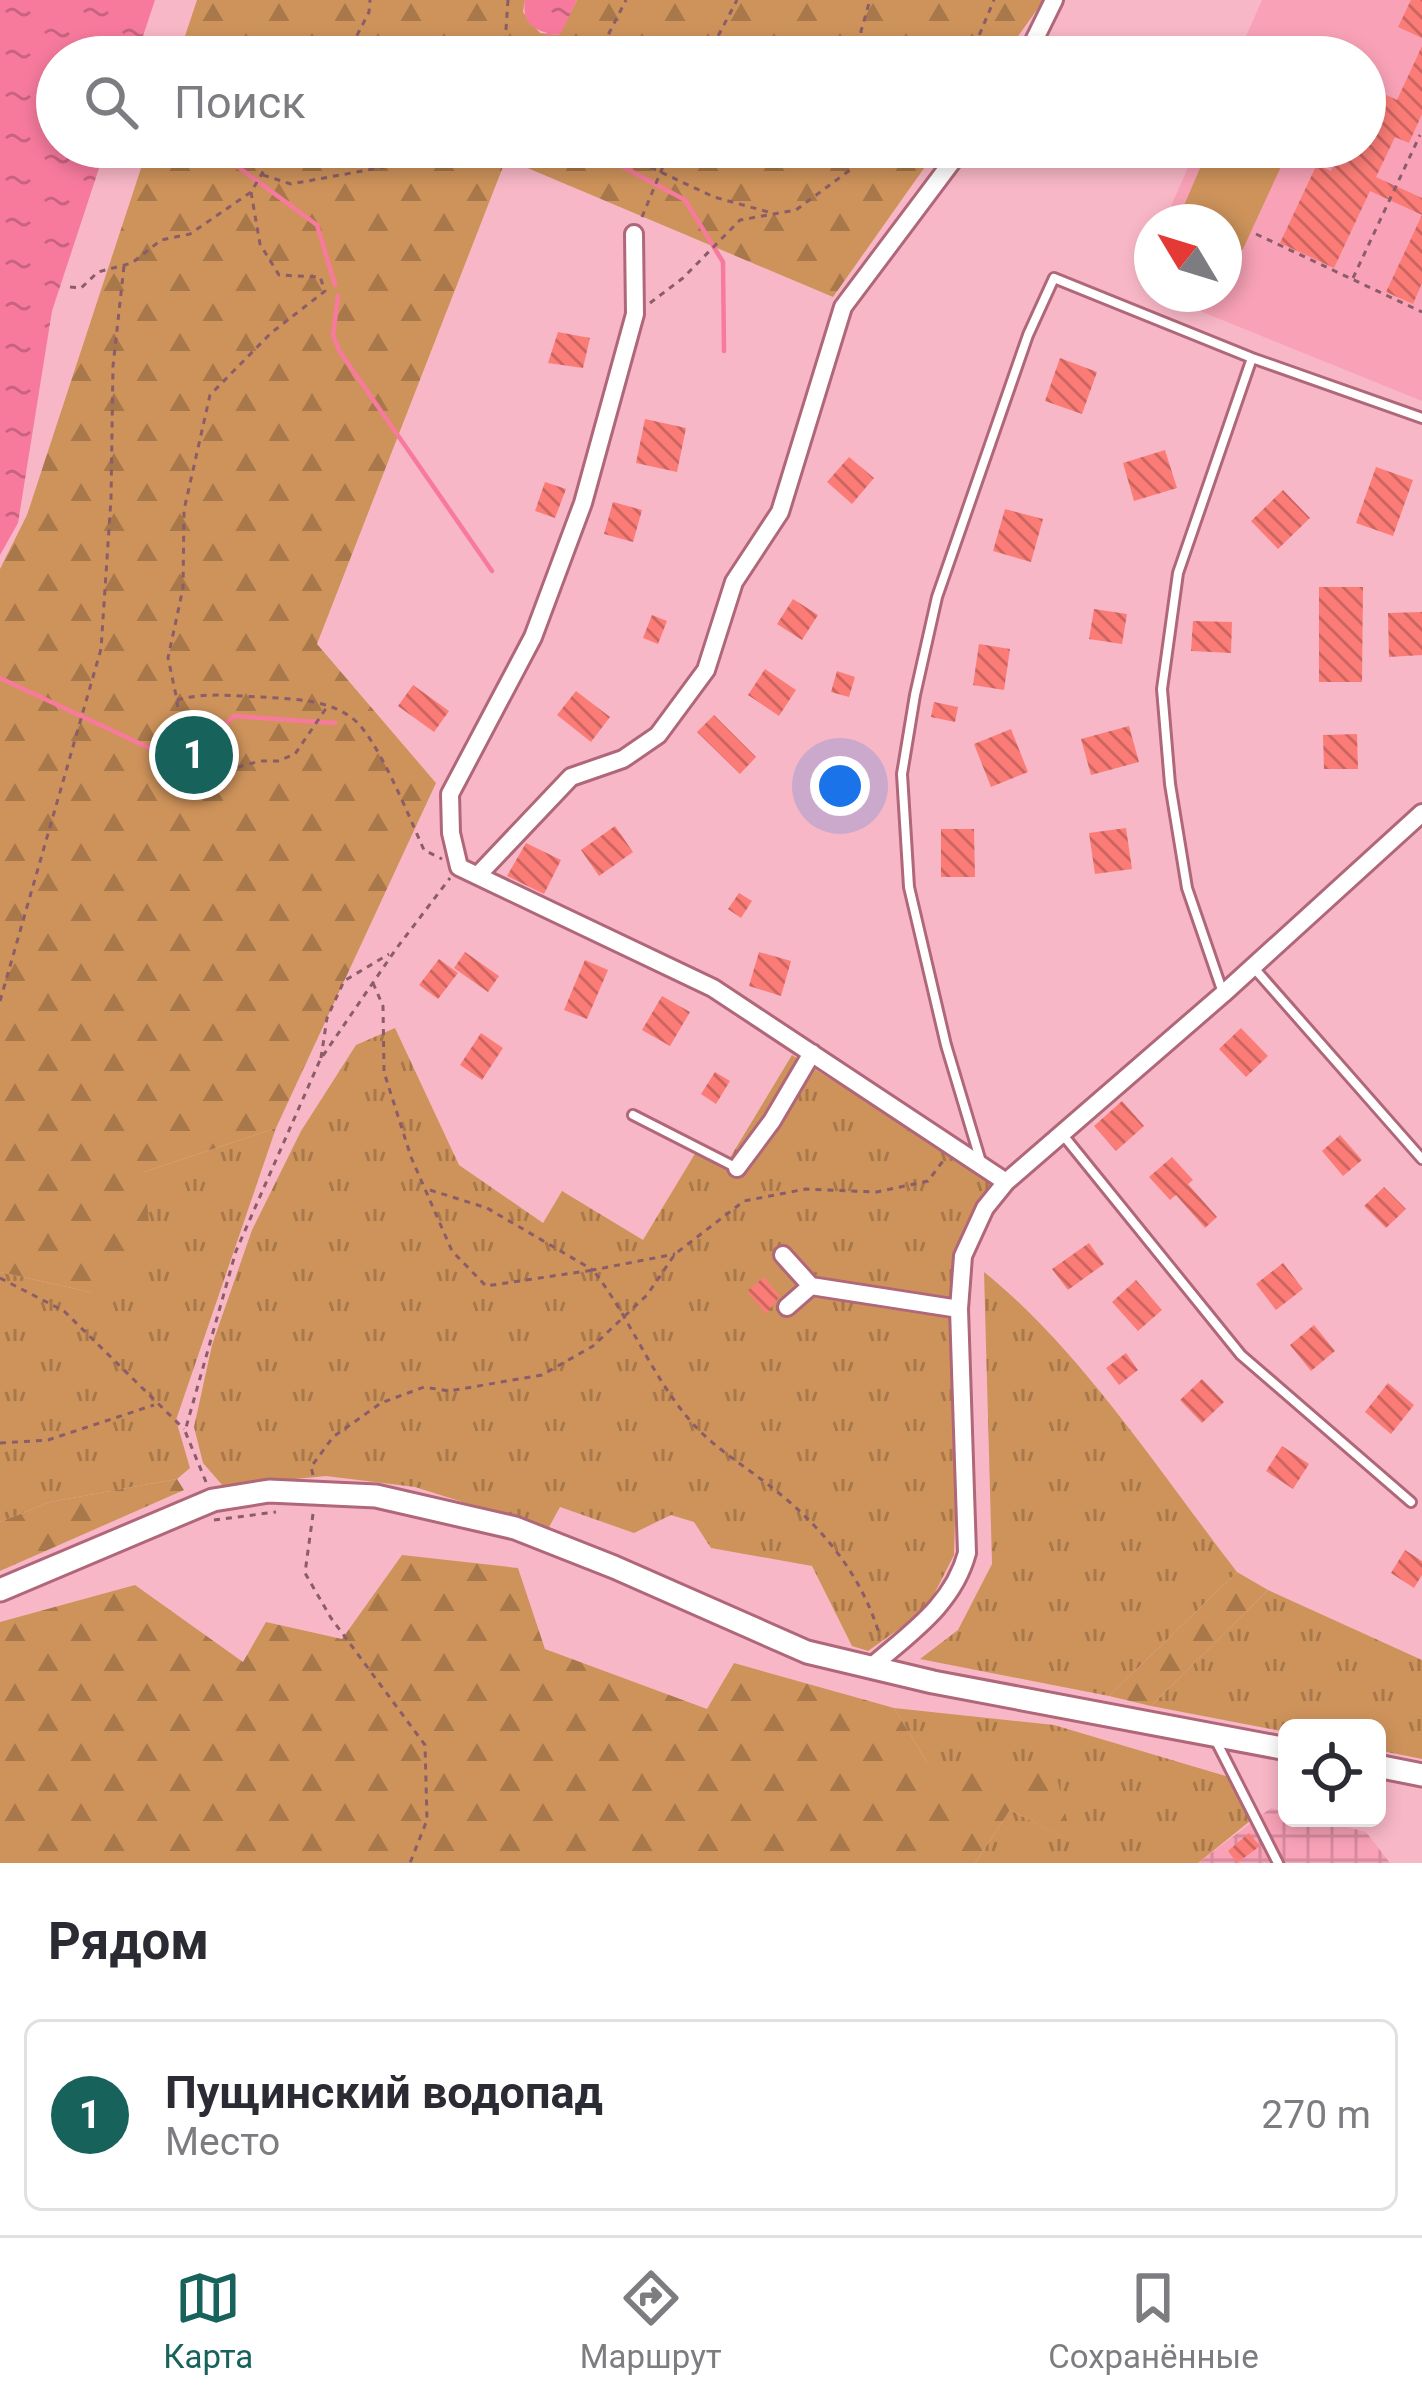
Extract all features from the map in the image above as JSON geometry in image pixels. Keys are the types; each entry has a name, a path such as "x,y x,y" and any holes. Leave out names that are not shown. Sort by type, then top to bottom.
{"street":[{"path":"1036,36 1054,0"},
{"path":"479,874 571,777 623,759 658,735 706,670 734,582 780,512 843,307 947,168"},
{"path":"634,235 635,314 583,503 532,638 450,794 451,833 459,867 712,988 1006,1182"},
{"path":"871,1667 943,1604 960,1580 968,1553 958,1309 962,1256 985,1208 1006,1182 1422,814"},
{"path":"737,1168 772,1121 812,1053"},
{"path":"783,1255 811,1286 958,1309"},
{"path":"787,1307 811,1286"},
{"path":"0,1591 213,1501 269,1491 376,1496 515,1528 807,1652 1278,1747"},
{"path":"1386,1768 1422,1775"}],"lane":[{"path":"982,1165 946,1045 909,887 902,774 933,616 957,536 1028,335 1054,278 1252,358 1422,418"},
{"path":"1223,994 1187,888 1170,784 1162,689 1178,573 1252,358"},
{"path":"1253,967 1422,1159"},
{"path":"633,1115 737,1168"},
{"path":"1063,1135 1241,1355 1411,1502"},
{"path":"1213,1735 1278,1863"}],"path":[{"path":"357,36 370,0"},
{"path":"506,36 508,0"},
{"path":"608,36 626,0"},
{"path":"718,36 737,0"},
{"path":"861,36 870,0"},
{"path":"979,36 994,0"},
{"path":"1352,279 1419,134"},
{"path":"70,287 81,288 98,272 124,266 161,240 190,235 252,190 266,168"},
{"path":"261,176 290,184 378,168"},
{"path":"652,168 714,197 774,214"},
{"path":"634,235 663,168"},
{"path":"635,314 683,278 740,220 796,210 853,168"},
{"path":"252,190 260,244 279,275 320,277 325,291 271,333 210,395 184,510 183,588 168,658 181,756 206,776 260,760 278,761 295,754 328,705"},
{"path":"1256,234 1422,312"},
{"path":"0,1001 101,649 111,499 113,366 124,266"},
{"path":"177,700 205,694 328,705 356,720 396,787 424,850 459,867 395,949 320,1060 236,1251 185,1431"},
{"path":"320,1060 327,1018 344,981 395,949"},
{"path":"373,983 382,1006 384,1072 411,1157 452,1251 485,1286 675,1254"},
{"path":"410,1863 427,1820 425,1745 304,1574 318,1492 311,1467 333,1437 381,1403 424,1387 449,1391 542,1375 592,1346 647,1295 675,1254 745,1201 806,1190 878,1192 928,1181 942,1162 960,1150"},
{"path":"428,1190 487,1208 593,1270 685,1415 710,1442 814,1522 844,1560 880,1636 871,1667"},
{"path":"0,1277 64,1311 185,1431 213,1501"},
{"path":"0,1443 48,1440 158,1404"}],"shaded area":[{"path":"1262,0 1422,0 1422,401 1202,312 1242,312 1242,204 1172,204 1188,168 1386,168 1386,36 1246,36"},
{"path":"1271,1808 1278,1810 1278,1827 1347,1827 1366,1832 1390,1863 1198,1863"}],"green space":[{"path":"197,0 525,0 523,12 540,33 559,35 577,0 1044,0 1018,36 185,36"},
{"path":"141,168 502,168 317,644 436,783 276,1128 144,1172 151,1244 90,1292 0,1272 0,569 27,515"},
{"path":"527,168 924,168 833,297"},
{"path":"1200,168 1280,168 1243,249 1242,204 1185,204"},
{"path":"395,1028 459,1165 543,1223 562,1191 643,1240 696,1152 725,1166 792,1055 1001,1185 963,1256 954,1555 926,1610 868,1651 852,1646 812,1566 711,1548 694,1522 671,1515 634,1533 560,1507 548,1529 415,1487 326,1476 223,1486 203,1463 194,1427 212,1345 252,1230 301,1131 356,1045"},
{"path":"276,1128 176,1420 190,1468 177,1479 50,1502 0,1522 0,1272 90,1292 144,1172"},
{"path":"984,1272 1086,1375 1237,1572 1109,1696 920,1659 958,1630 992,1564"},
{"path":"177,1479 184,1490 0,1571 0,1522 50,1502"},
{"path":"402,1555 518,1568 545,1649 707,1709 734,1663 894,1708 927,1762 1053,1761 1072,1842 1010,1810 975,1863 0,1863 0,1622 135,1585 243,1662 266,1622 342,1639"},
{"path":"1237,1572 1268,1590 1151,1706 1109,1696"},
{"path":"1268,1590 1422,1660 1422,1759 1386,1752 1386,1719 1278,1719 1278,1730 1151,1706"},
{"path":"894,1708 1054,1725 1229,1777 1250,1821 1198,1863 975,1863 1010,1810 1071,1841 927,1762"}],"water":[{"path":"0,0 155,0 143,36 36,36 36,168 99,168 52,311 18,523 0,555"},
{"path":"525,0 577,0 560,35 528,22"}],"building":[{"path":"1411,0 1422,0 1422,38 1398,27"},
{"path":"1422,46 1422,114 1409,143 1395,137 1386,156 1386,95 1397,100"},
{"path":"1315,168 1380,168 1376,177 1422,198 1422,215 1370,191 1334,268 1280,243"},
{"path":"1422,215 1422,283 1413,304 1386,292"},
{"path":"558,332 590,338 583,368 548,363"},
{"path":"1060,358 1097,372 1082,414 1045,401"},
{"path":"645,419 686,428 677,472 636,463"},
{"path":"1165,450 1177,488 1134,501 1123,463"},
{"path":"849,457 874,478 852,504 827,482"},
{"path":"1376,467 1413,480 1393,536 1356,523"},
{"path":"545,482 566,489 555,518 535,511"},
{"path":"1283,490 1310,518 1278,549 1251,521"},
{"path":"613,502 642,510 633,542 604,534"},
{"path":"1005,509 1043,519 1031,562 993,551"},
{"path":"1319,587 1363,587 1362,682 1319,682"},
{"path":"793,599 818,615 802,640 777,624"},
{"path":"1094,609 1127,614 1122,644 1089,639"},
{"path":"1422,612 1422,655 1389,657 1388,613"},
{"path":"652,615 667,621 658,644 643,638"},
{"path":"1193,621 1232,622 1231,653 1191,651"},
{"path":"979,644 1010,649 1004,690 973,685"},
{"path":"765,669 796,690 779,716 748,695"},
{"path":"837,671 855,677 849,697 831,692"},
{"path":"413,685 449,711 434,732 398,706"},
{"path":"576,691 610,717 591,742 557,715"},
{"path":"934,702 958,707 955,722 931,717"},
{"path":"714,715 756,757 740,774 697,732"},
{"path":"1129,726 1139,762 1091,775 1081,739"},
{"path":"1011,729 1028,772 991,787 974,744"},
{"path":"1357,734 1358,769 1324,769 1323,735"},
{"path":"615,826 633,852 599,876 581,850"},
{"path":"1126,828 1132,869 1095,874 1089,833"},
{"path":"941,829 974,829 975,877 941,877"},
{"path":"526,843 561,860 544,894 507,876"},
{"path":"739,893 752,901 741,918 728,909"},
{"path":"465,952 499,976 488,992 454,968"},
{"path":"759,952 791,961 781,996 749,986"},
{"path":"439,959 458,973 438,999 419,985"},
{"path":"585,960 608,970 587,1019 564,1010"},
{"path":"662,996 690,1012 670,1046 642,1030"},
{"path":"1241,1028 1268,1056 1246,1077 1219,1049"},
{"path":"481,1033 503,1048 482,1080 460,1065"},
{"path":"715,1072 730,1081 716,1104 701,1094"},
{"path":"1122,1101 1144,1126 1116,1151 1094,1126"},
{"path":"1340,1135 1362,1160 1343,1176 1322,1151"},
{"path":"1172,1157 1217,1217 1205,1228 1176,1195 1170,1200 1149,1177"},
{"path":"1384,1187 1406,1209 1386,1228 1364,1206"},
{"path":"1089,1243 1104,1264 1068,1290 1052,1269"},
{"path":"1283,1263 1303,1289 1276,1310 1256,1284"},
{"path":"764,1277 780,1296 766,1314 747,1291"},
{"path":"1136,1280 1162,1310 1138,1331 1112,1302"},
{"path":"1314,1325 1335,1351 1311,1371 1290,1345"},
{"path":"1126,1353 1138,1370 1119,1385 1106,1368"},
{"path":"1202,1379 1224,1402 1202,1423 1180,1400"},
{"path":"1388,1383 1414,1405 1391,1434 1365,1412"},
{"path":"1282,1446 1309,1464 1293,1489 1266,1471"},
{"path":"1405,1550 1422,1561 1422,1575 1414,1588 1391,1573"},
{"path":"1249,1833 1260,1846 1237,1863 1228,1851"}],"waterway":[{"path":"240,168 317,225 335,285"},
{"path":"625,168 685,200 723,262 724,351"},
{"path":"338,296 333,335 340,352 492,571"},
{"path":"0,678 175,760 194,755 234,716 335,723"}],"place":[{"name":"Пущинский водопад","path":"194,755"}]}
